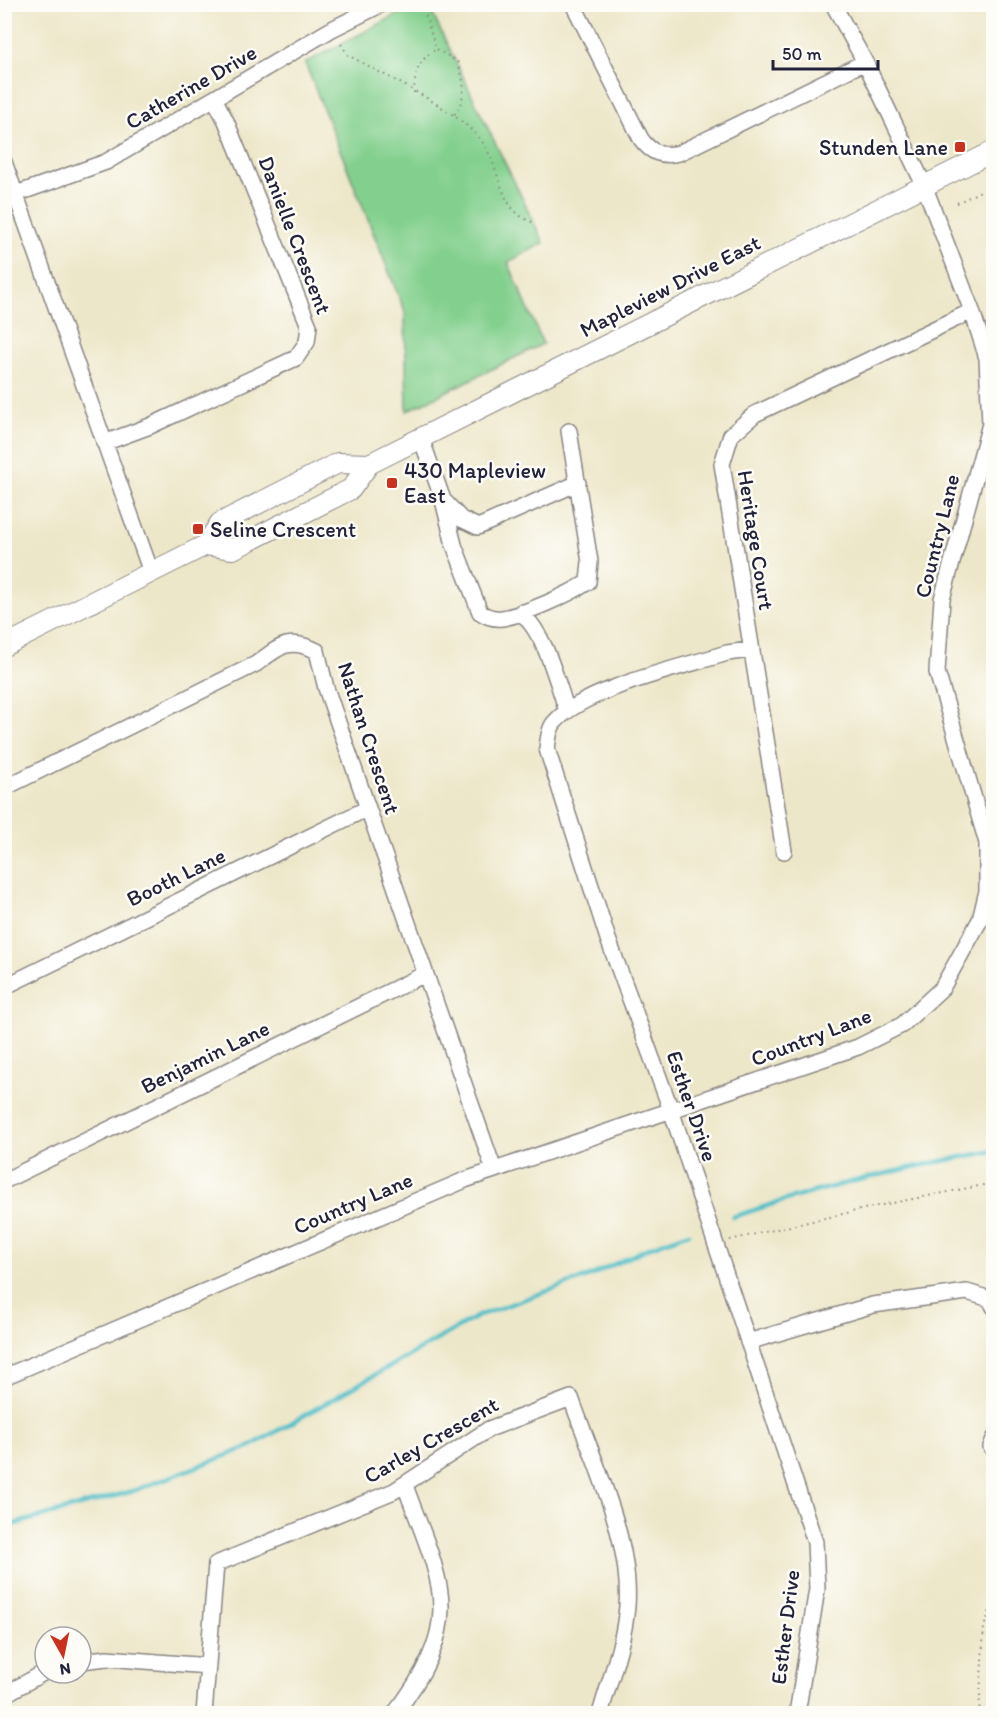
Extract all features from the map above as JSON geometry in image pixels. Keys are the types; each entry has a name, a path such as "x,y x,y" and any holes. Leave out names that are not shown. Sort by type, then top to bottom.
{"main road":[{"name":"Mapleview Drive East","path":"206,545 233,549 351,489 369,464 993,151"},
{"name":"Mapleview Drive East","path":"4,646 206,545 220,523 338,463 369,464"}],"street":[{"name":"Catherine Drive","path":"16,194 106,162 215,100 332,29 382,4"},
{"path":"573,4 641,140 648,148 660,154 679,153 865,62"},
{"path":"833,4 865,62 924,185"},
{"name":"Danielle Crescent","path":"104,443 150,426 296,358 307,342 309,326 226,121 215,100"},
{"path":"4,162 151,572"},
{"name":"Country Lane","path":"4,1377 465,1180 858,1047 902,1025 942,988 980,920 987,891 987,843 937,672 942,599 990,424 987,358 972,311 924,185"},
{"name":"Heritage Court","path":"784,851 722,464 730,435 755,414 972,311"},
{"path":"421,438 443,500 454,545 480,612 494,618 521,612 575,591 588,582 590,562 569,431"},
{"path":"443,500 461,519 478,527 578,483"},
{"path":"521,612 534,625 543,641 567,711"},
{"name":"Nathan Crescent","path":"4,788 256,664 284,644 302,644 317,651 326,688 494,1170"},
{"name":"Esther Drive","path":"750,650 727,653 592,696 567,711 552,725 546,749 608,939 671,1110 815,1542 817,1589 797,1713"},
{"name":"Booth Lane","path":"4,987 368,808"},
{"name":"Benjamin Lane","path":"4,1181 425,974"},
{"path":"748,1342 873,1305 967,1292 990,1299 993,1307"},
{"name":"Carley Crescent","path":"204,1713 216,1564 405,1485 489,1429 571,1398 621,1541 627,1576 627,1607 623,1633 600,1713"},
{"path":"395,1713 425,1665 441,1610 436,1576 405,1485"},
{"path":"93,1660 107,1658 208,1666"},
{"path":"4,1695 33,1679"}],"path":[{"path":"422,4 436,49 457,61 463,75 464,92 460,107 454,116"},
{"path":"341,44 348,56 454,116 473,131 491,156 506,199 513,211 518,216 536,223"},
{"path":"414,93 416,69 422,59 436,49"},
{"path":"957,203 993,184"},
{"path":"715,1243 993,1182"},
{"path":"979,1713 984,1627 993,1599"}],"green space":[{"path":"417,4 428,5 544,243 508,262 543,344 407,411 405,312 305,63"}],"waterway":[{"path":"733,1217 862,1179 994,1151"},
{"path":"4,1527 133,1491 249,1447 480,1315 590,1276 648,1248 689,1233"}],"place":[{"name":"Stunden Lane","path":"960,147"},
{"name":"430 Mapleview East","path":"392,483"},
{"name":"Seline Crescent","path":"198,529"}]}
